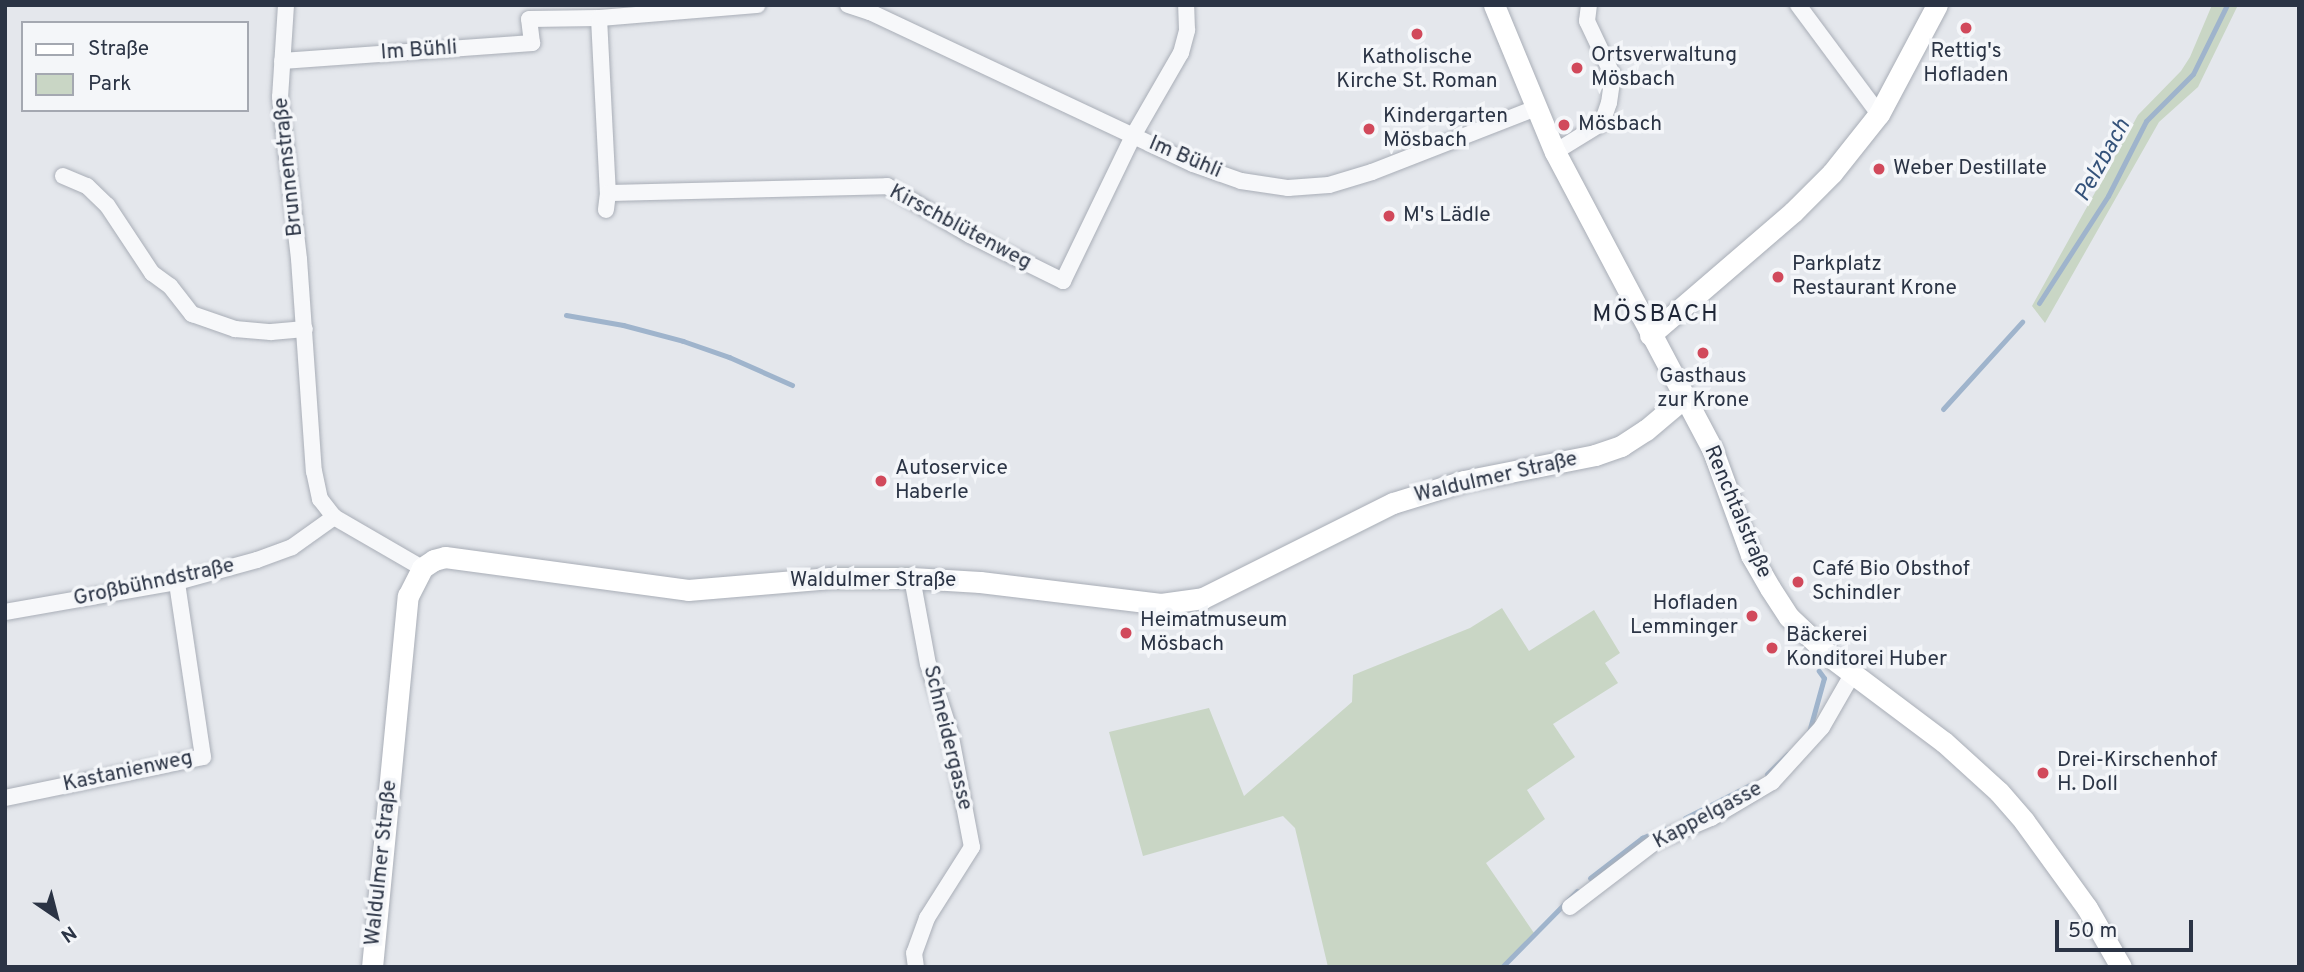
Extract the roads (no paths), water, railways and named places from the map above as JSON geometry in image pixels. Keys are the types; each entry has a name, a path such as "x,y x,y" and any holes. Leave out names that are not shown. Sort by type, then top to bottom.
{"street":[{"name":"Brunnenstraße","path":"286,5 280,97 305,329 314,471 320,499 334,517"},
{"name":"Im Bühli","path":"282,61 532,43 528,12 599,18 757,5"},
{"name":"Im Bühli","path":"848,5 871,8 1133,136 1241,181 1301,187 1329,185 1372,172 1536,108"},
{"path":"1133,136 1181,53 1187,30 1186,5"},
{"name":"Renchtalstraße","path":"1494,5 1555,152 1713,451 1751,555 1770,589 1789,617 1832,659 1944,742 1999,792 2024,821 2087,908 2121,967"},
{"path":"1555,152 1602,123 1609,103 1613,76 1587,21 1589,5"},
{"path":"1798,5 1879,114"},
{"path":"1650,335 1793,212 1832,173 1879,114 1937,5"},
{"path":"599,18 608,193 606,210"},
{"name":"Kirschblütenweg","path":"608,193 887,186 970,235 1063,281 1133,136"},
{"path":"63,176 87,186 107,205 152,273 170,286 192,314 235,329 271,332 305,329"},
{"name":"Waldulmer Straße","path":"372,967 408,596 422,568 433,560 446,557 688,590 830,578 912,578 980,582 1161,604 1203,598 1393,503 1464,481 1595,455 1620,446 1646,430 1685,397"},
{"path":"334,517 422,568"},
{"name":"Großbühndstraße","path":"5,612 177,582 292,547 334,517"},
{"name":"Schneidergasse","path":"912,578 928,664 953,744 972,847 927,918 914,953 916,967"},
{"name":"Kastanienweg","path":"5,798 203,757 177,582"},
{"name":"Kappelgasse","path":"1570,907 1655,842 1711,818 1772,782 1822,727 1853,673"}],"waterway":[{"name":"Pelzbach","path":"2039,303 2108,196 2146,121 2193,74 2227,5"},
{"path":"566,315 623,325 683,341 729,357 792,385"},
{"name":"Pelzbach","path":"1943,409 2022,322"},
{"path":"1809,732 1824,678 1819,671"},
{"path":"1767,774 1788,754"},
{"path":"1685,818 1750,785"},
{"path":"1590,878 1642,838 1664,828"},
{"path":"1502,967 1577,891"}],"place":[{"name":"Rettig's Hofladen","path":"1966,28"},
{"name":"Katholische Kirche St. Roman","path":"1417,34"},
{"name":"Ortsverwaltung Mösbach","path":"1577,68"},
{"name":"Mösbach","path":"1564,125"},
{"name":"Kindergarten Mösbach","path":"1369,129"},
{"name":"Weber Destillate","path":"1879,169"},
{"name":"M's Lädle","path":"1389,216"},
{"name":"Parkplatz Restaurant Krone","path":"1778,277"},
{"name":"Gasthaus zur Krone","path":"1703,353"},
{"name":"Autoservice Haberle","path":"881,481"},
{"name":"Café Bio Obsthof Schindler","path":"1798,582"},
{"name":"Hofladen Lemminger","path":"1752,616"},
{"name":"Heimatmuseum Mösbach","path":"1126,633"},
{"name":"Bäckerei Konditorei Huber","path":"1772,648"},
{"name":"Drei-Kirschenhof H. Doll","path":"2043,773"}],"district":[{"name":"MÖSBACH","path":"1656,316"}]}
